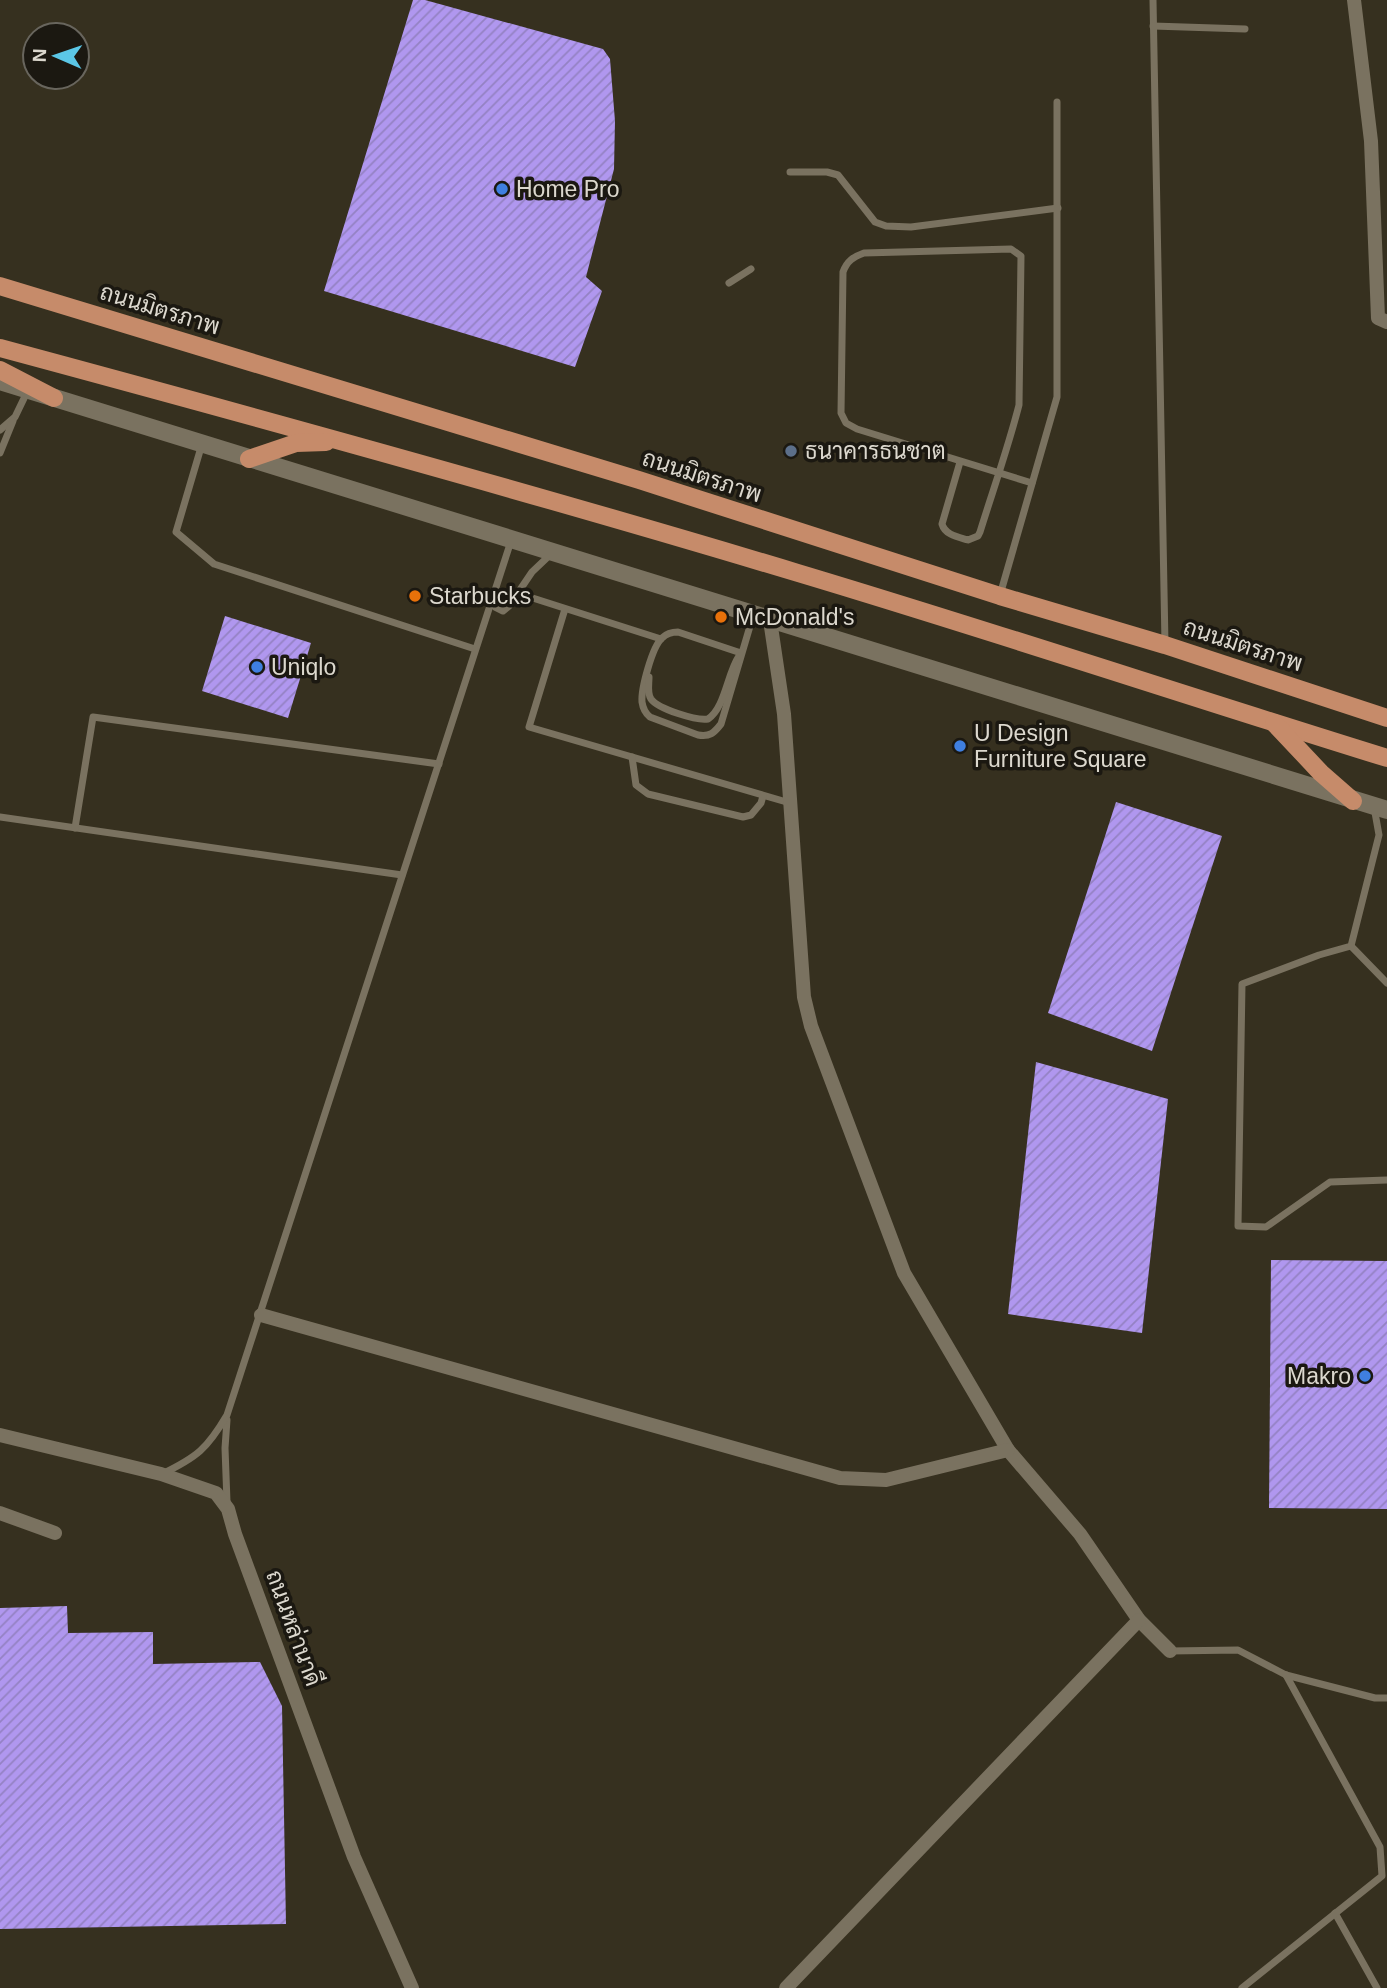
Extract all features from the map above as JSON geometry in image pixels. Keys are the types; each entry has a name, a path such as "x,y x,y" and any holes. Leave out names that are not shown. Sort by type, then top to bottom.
{"main road":[{"name":"ถนนมิตรภาพ","path":"0,286 639,480 1000,596 1165,645 1387,718"},
{"path":"0,348 351,442 803,574 1387,758"},
{"path":"0,370 54,398"},
{"path":"0,381 1380,808"},
{"path":"249,458 296,443 351,442"},
{"path":"1274,723 1321,773 1353,801"}],"street":[{"path":"1354,0 1371,141 1378,318 1387,322"},
{"path":"762,618 784,714 804,997 810,1026 904,1273 1008,1450 1080,1535 1139,1619 1170,1651"},
{"path":"261,1315 840,1478 886,1480 1008,1450"},
{"path":"0,1435 161,1474 216,1493 228,1508"},
{"name":"ถนนหล่านาดี","path":"228,1508 235,1534 354,1857 412,1988"},
{"path":"0,1513 55,1533"},
{"path":"786,1988 1139,1619"}],"lane":[{"path":"1153,0 1165,645"},
{"path":"1153,26 1245,29"},
{"path":"1000,596 1057,397 1057,102"},
{"path":"790,172 827,172 838,175 875,222 886,226 911,227 1058,208"},
{"path":"960,462 943,524 947,533 968,540 978,536 980,532 999,473 1021,396 1021,256 1011,248 864,253 856,256 845,265 843,272 843,419 856,429 960,462 999,473 1032,483"},
{"path":"729,283 751,269"},
{"path":"0,453 28,390"},
{"path":"0,430 15,417"},
{"path":"202,444 176,532 214,564 475,649"},
{"path":"161,1474 198,1455 214,1439 228,1415 511,540"},
{"path":"491,600 495,607 503,611 532,572 552,553"},
{"path":"517,593 661,639"},
{"path":"565,609 529,727 790,803"},
{"path":"648,671 649,694 658,706 703,720 708,719 717,711 732,667 762,618"},
{"path":"678,632 741,653 739,668 721,724 714,733 706,736 645,713 642,688 661,639 667,634 678,632"},
{"path":"75,828 93,717 439,764"},
{"path":"632,757 636,785 648,794 743,817 751,815 763,796"},
{"path":"1351,946 1379,835 1380,808"},
{"path":"0,817 402,875"},
{"path":"1351,946 1242,984 1238,1226 1266,1227 1330,1182 1387,1180"},
{"path":"1351,946 1387,983"},
{"path":"228,1415 228,1508"},
{"path":"1170,1651 1238,1650 1286,1675 1375,1698 1387,1698"},
{"path":"1242,1988 1382,1876 1380,1847 1286,1675"},
{"path":"1335,1913 1377,1988"}],"building":[{"path":"413,0 425,0 603,49 610,59 615,121 614,169 586,277 602,291 575,367 324,291"},
{"name":"Uniqlo","path":"225,616 311,643 288,718 202,691"},
{"path":"1116,802 1222,836 1152,1051 1048,1013"},
{"path":"1036,1062 1168,1099 1142,1333 1008,1314"},
{"name":"Makro","path":"1271,1260 1387,1261 1387,1509 1269,1508"},
{"path":"67,1606 68,1633 153,1632 153,1664 260,1662 282,1706 286,1924 0,1929 0,1608"}],"place":[{"name":"Home Pro","path":"502,189"},
{"name":"ธนาคารธนชาต","path":"791,451"},
{"name":"Starbucks","path":"415,596"},
{"name":"McDonald's","path":"721,617"},
{"name":"Uniqlo","path":"257,667"},
{"name":"U Design Furniture Square","path":"960,746"},
{"name":"Makro","path":"1365,1376"}]}
